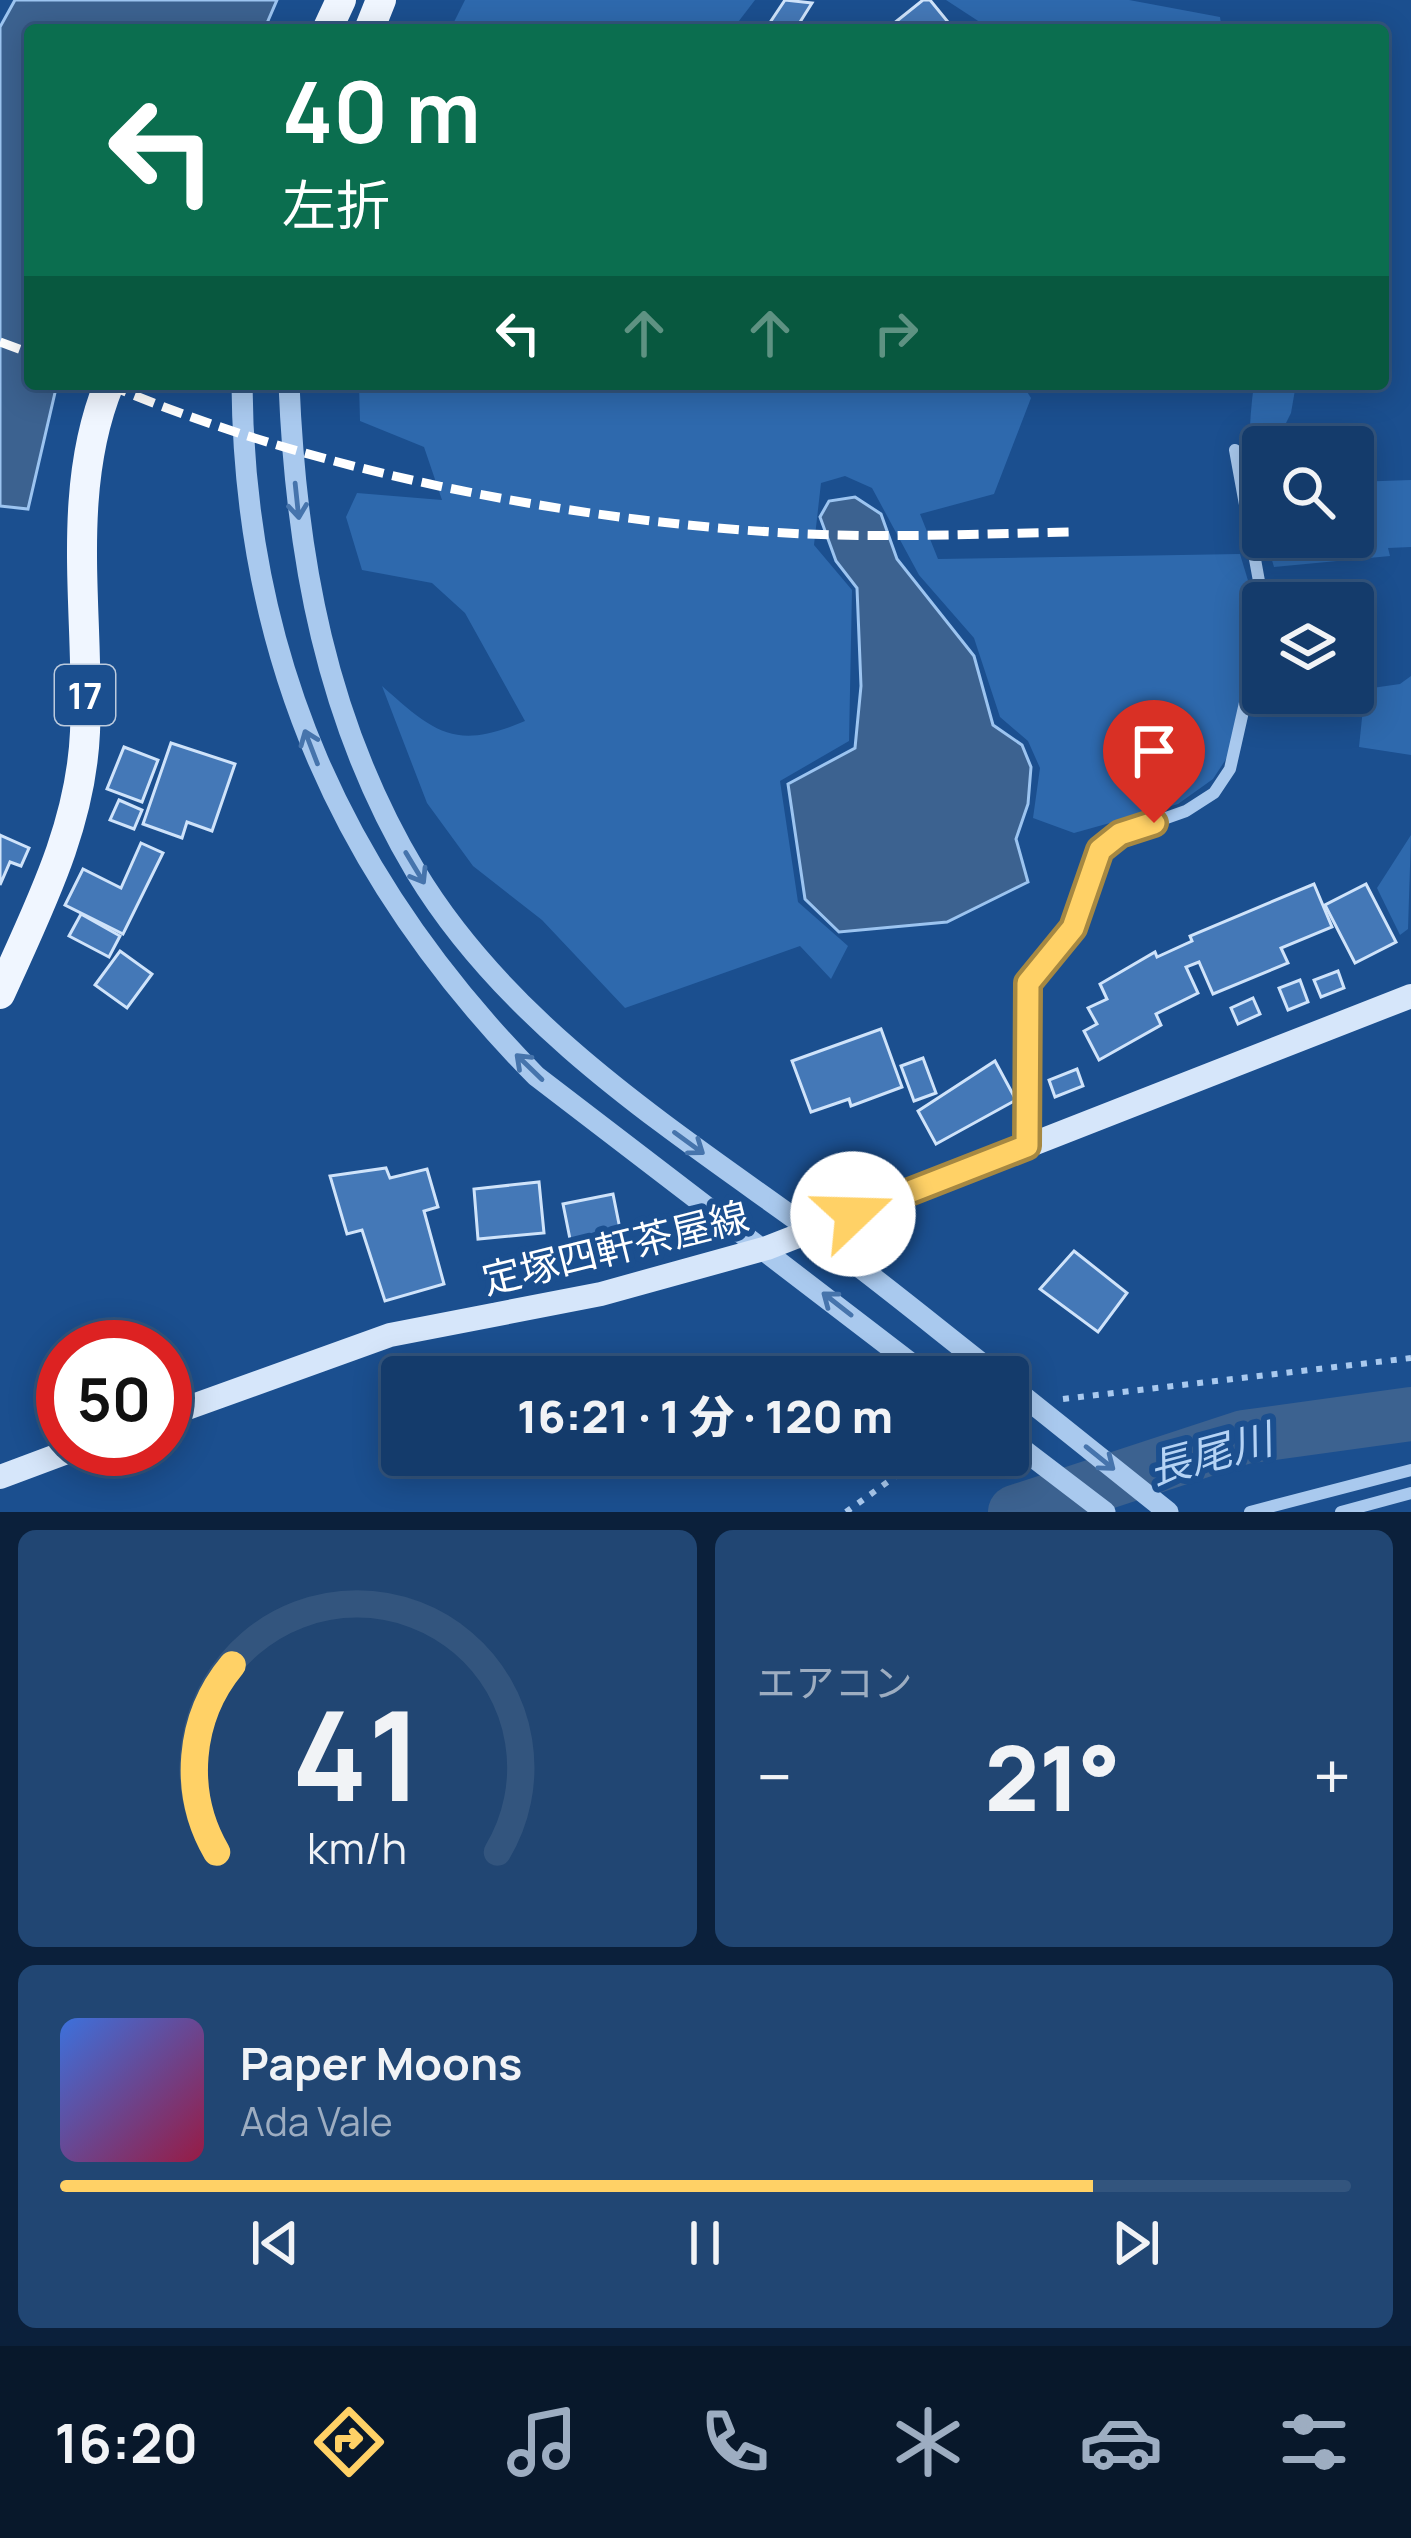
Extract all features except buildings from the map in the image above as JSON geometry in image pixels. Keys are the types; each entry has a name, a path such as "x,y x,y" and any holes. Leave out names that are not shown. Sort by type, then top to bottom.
{"main road":[{"name":"17","path":"0,994 74,820 85,734 82,498 90,438 107,390"},
{"name":"定塚四軒茶屋線","path":"192,1406 390,1334 601,1294 766,1248 1411,996"},
{"path":"0,1477 36,1464"}],"street":[{"path":"243,390 256,549 276,640 323,777 358,848 401,917 536,1076 902,1356"},
{"path":"289,390 304,572 320,640 360,759 418,876 471,946 562,1040 630,1101 810,1230 972,1356"},
{"path":"1235,450 1259,582"},
{"path":"1027,1146 1028,983 1073,928 1100,850 1120,834 1186,811 1214,793 1230,769 1242,714"},
{"path":"1029,1400 1168,1512"},
{"path":"1029,1454 1105,1512"},
{"path":"1250,1512 1411,1470"},
{"path":"1341,1512 1411,1493"}],"path":[{"path":"1033,1403 1170,1382 1411,1358"},
{"path":"846,1512 896,1476"}],"shaded area":[{"path":"15,0 277,0 267,24 24,24 24,390 56,390 28,509 0,506 0,27"},
{"path":"465,0 755,0 737,24 453,24"},
{"path":"946,0 1129,0 1220,17 1221,24 983,24"},
{"path":"359,390 1026,390 1031,398 994,494 920,514 938,559 1240,554 1248,582 1242,582 1242,690 1232,750 1213,779 1178,804 1074,833 1033,818 1040,768 1028,741 1000,717 974,638 919,575 872,488 845,476 821,483 814,545 852,590 849,741 780,781 798,902 848,946 831,979 800,946 625,1008 542,920 473,866 427,803 382,686 432,726 463,736 525,721 465,613 432,583 362,570 346,517 357,493 442,500 424,447 360,421"},
{"path":"1253,390 1295,390 1284,426 1250,426"},
{"path":"1411,480 1411,547 1388,548 1390,556 1374,558 1374,481"},
{"path":"855,497 881,514 897,559 974,656 993,725 1022,745 1031,767 1028,804 1016,839 1028,882 947,922 839,932 805,899 788,784 855,748 861,686 857,588 836,561 820,517 829,501"},
{"path":"1271,558 1369,558 1274,567"},
{"path":"1411,676 1411,755 1359,747 1362,714 1374,714 1374,688 1400,684"},
{"path":"1411,835 1408,929 1400,935 1377,888"}],"waterway":[{"name":"長尾川","path":"1015,1512 1244,1437 1411,1414"}],"railway":[{"path":"0,342 24,351"},
{"path":"122,390 264,441 347,464 433,485 604,515 808,534 1071,532"}],"route":[{"path":"853,1214 1027,1146 1028,983 1073,928 1100,850 1120,834 1154,823"}]}
